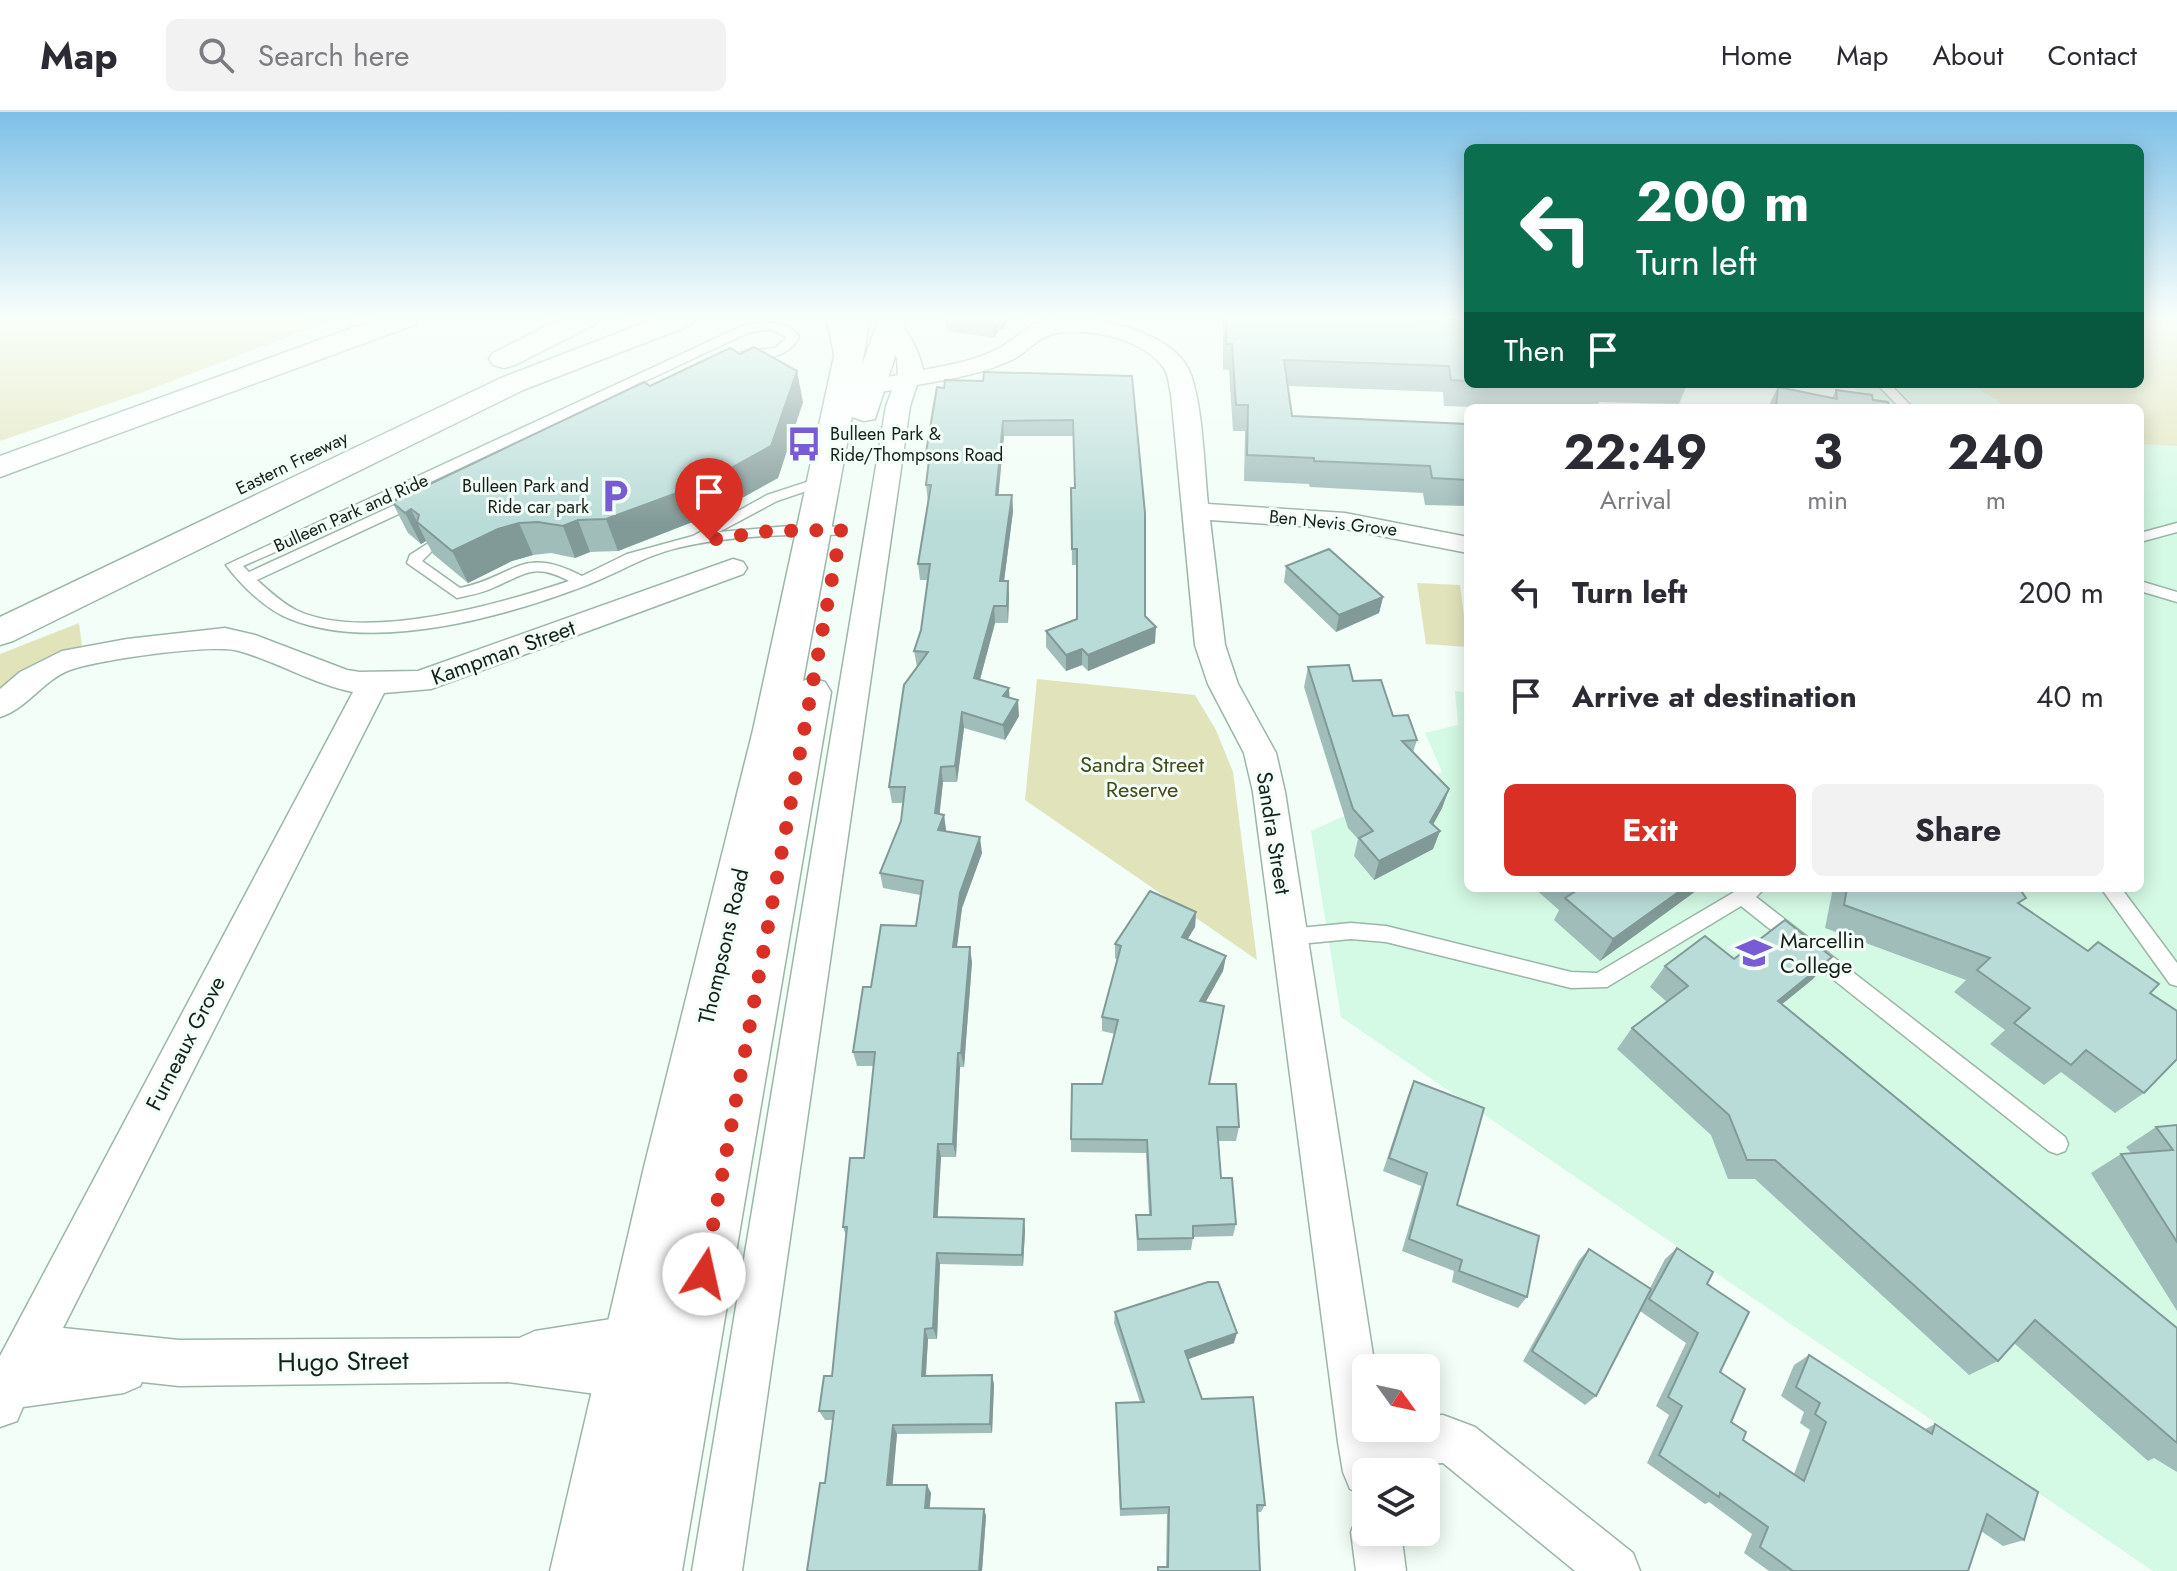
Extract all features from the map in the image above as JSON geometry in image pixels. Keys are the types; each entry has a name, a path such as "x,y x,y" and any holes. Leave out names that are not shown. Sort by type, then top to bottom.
{"main road":[{"path":"0,439 139,387"},
{"path":"0,467 218,387"},
{"name":"Eastern Freeway","path":"0,608 446,387"},
{"path":"0,632 506,387"},
{"name":"Thompsons Road","path":"649,1571 689,1356 828,530 822,481 842,387"},
{"name":"Thompsons Road","path":"583,1571 629,1356 773,730 869,387"}],"street":[{"path":"717,1571 902,387"},
{"name":"Sandra Street","path":"1181,387 1210,645 1223,684 1252,736 1265,768 1365,1457"},
{"name":"Ben Nevis Grove","path":"1196,511 1345,521 1464,544"},
{"name":"Kampman Street","path":"0,706 31,679 62,661 127,649 225,638 245,642 341,679 402,684 434,679 733,568"},
{"name":"Furneaux Grove","path":"13,1379 373,684"},
{"name":"Hugo Street","path":"13,1379 179,1363 689,1356"},
{"path":"1365,1457 1443,1439 1458,1444 1615,1571"},
{"path":"1378,1546 1381,1571"}],"lane":[{"name":"Bulleen Park and Ride","path":"422,498 247,579 233,565 413,486 623,387"},
{"path":"1887,388 1903,404"},
{"path":"691,541 772,498 822,481"},
{"path":"2144,537 2177,527"},
{"path":"247,579 294,616 333,627 389,625 506,606 581,581 631,557 691,541 770,531 828,530"},
{"path":"427,549 419,554 414,563 457,593 469,592 537,563 560,568 581,581"},
{"path":"2144,587 2177,597"},
{"path":"1289,937 1334,932 1375,933 1571,980 1600,981 1748,892 2057,1144"},
{"path":"2113,892 2177,978"}],"shaded area":[{"name":"Marcellin College","path":"2177,387 2177,1571 2153,1571 1341,1017 1311,831 1442,772 1425,733 1458,725 1455,691 1464,692 1464,892 2144,892 2144,404 1868,404 1854,388"}],"green space":[{"path":"0,387 156,387 146,391 0,441"},
{"path":"2177,387 2177,446 2144,444 2144,404 2002,404 1978,388"},
{"path":"1417,583 1460,585 1464,647 1426,644"},
{"path":"79,623 82,646 65,651 0,694 0,654"},
{"name":"Sandra Street Reserve","path":"1037,679 1195,695 1216,730 1233,772 1257,960 1025,800"}],"building":[{"name":"Bulleen Park and Ride car park","path":"633,387 791,387 771,446 704,483 606,519 578,520 563,526 519,523 498,529 452,551 417,522 419,515 411,509 405,513 392,502"},
{"path":"937,387 1133,387 1145,513 1145,616 1156,627 1088,655 1082,649 1066,655 1046,631 1077,619 1077,549 1072,549 1071,488 1075,488 1073,420 1003,421 996,495 1012,495 1000,581 1008,581 1007,606 994,606 974,678 1009,688 1003,696 1018,700 1003,725 962,712 955,766 941,767 935,813 944,815 938,830 980,837 960,893 953,947 970,947 961,1053 958,1053 953,1144 938,1144 934,1217 1024,1219 1022,1255 937,1253 933,1328 925,1329 922,1376 992,1375 990,1424 893,1425 887,1485 927,1485 925,1508 984,1509 979,1571 807,1571 820,1483 825,1483 834,1411 819,1411 824,1376 832,1376 847,1227 843,1227 850,1158 864,1158 875,1052 853,1052 863,987 871,987 881,925 916,926 923,881 880,873 901,821 905,787 889,787 904,685 928,652 914,651 921,630 930,564 918,564 931,485 926,485 930,452 926,452"},
{"path":"1235,387 1288,387 1292,416 1464,424 1464,480 1432,478 1430,466 1247,455 1248,405 1236,405"},
{"path":"1778,388 1783,388 1837,399 1836,390 1872,395 1873,400 1888,404 1776,404"},
{"path":"1329,549 1383,597 1339,615 1286,566"},
{"path":"1349,665 1353,681 1381,680 1393,716 1408,715 1417,740 1402,741 1449,789 1430,822 1440,831 1379,861 1359,838 1373,831 1353,809 1308,667"},
{"path":"1150,891 1196,912 1182,937 1226,956 1200,1001 1224,1006 1209,1084 1236,1084 1239,1127 1217,1127 1221,1178 1232,1178 1236,1224 1193,1226 1193,1238 1138,1239 1136,1215 1151,1215 1147,1140 1071,1139 1072,1084 1102,1084 1118,1020 1102,1017 1121,946 1115,944"},
{"path":"1574,892 1678,892 1613,939 1565,898"},
{"path":"1846,892 2022,892 2026,898 2018,903 2088,951 2098,942 2159,984 2150,993 2177,1011 2177,1059 2144,1093 2086,1050 2071,1065 2014,1023 2030,1008 1977,970 1990,958 1844,905"},
{"path":"1785,920 1832,957 1778,1001 2177,1328 2177,1443 2035,1320 1998,1361 1775,1160 1747,1160 1729,1115 1632,1028 1688,986 1665,966 1705,936 1734,959"},
{"path":"1414,1081 1484,1108 1457,1205 1539,1236 1527,1297 1459,1271 1462,1260 1409,1239 1427,1173 1389,1158"},
{"path":"2177,1125 2177,1242 2121,1154 2173,1150 2156,1127"},
{"path":"1677,1248 1713,1272 1707,1284 1749,1312 1720,1372 1745,1389 1731,1422 1746,1432 1743,1440 1804,1481 1826,1422 1815,1414 1820,1403 1796,1387 1809,1355 1932,1434 1935,1424 2038,1492 2024,1540 1987,1514 1968,1571 1793,1571 1760,1547 1768,1527 1659,1455 1682,1406 1668,1397 1698,1333 1649,1299"},
{"path":"1589,1249 1651,1289 1596,1396 1532,1351"},
{"path":"1208,1282 1218,1282 1237,1333 1185,1351 1202,1399 1253,1397 1265,1505 1257,1505 1260,1571 1158,1571 1158,1567 1168,1567 1169,1507 1121,1509 1116,1403 1144,1402 1115,1312"}],"place":[{"name":"Bulleen Park & Ride/Thompsons Road","path":"804,444"},
{"name":"Bulleen Park and Ride car park","path":"615,496"},
{"name":"Marcellin College","path":"1754,953"}],"route":[{"path":"704,1274 841,530 770,531 709,540"}]}
